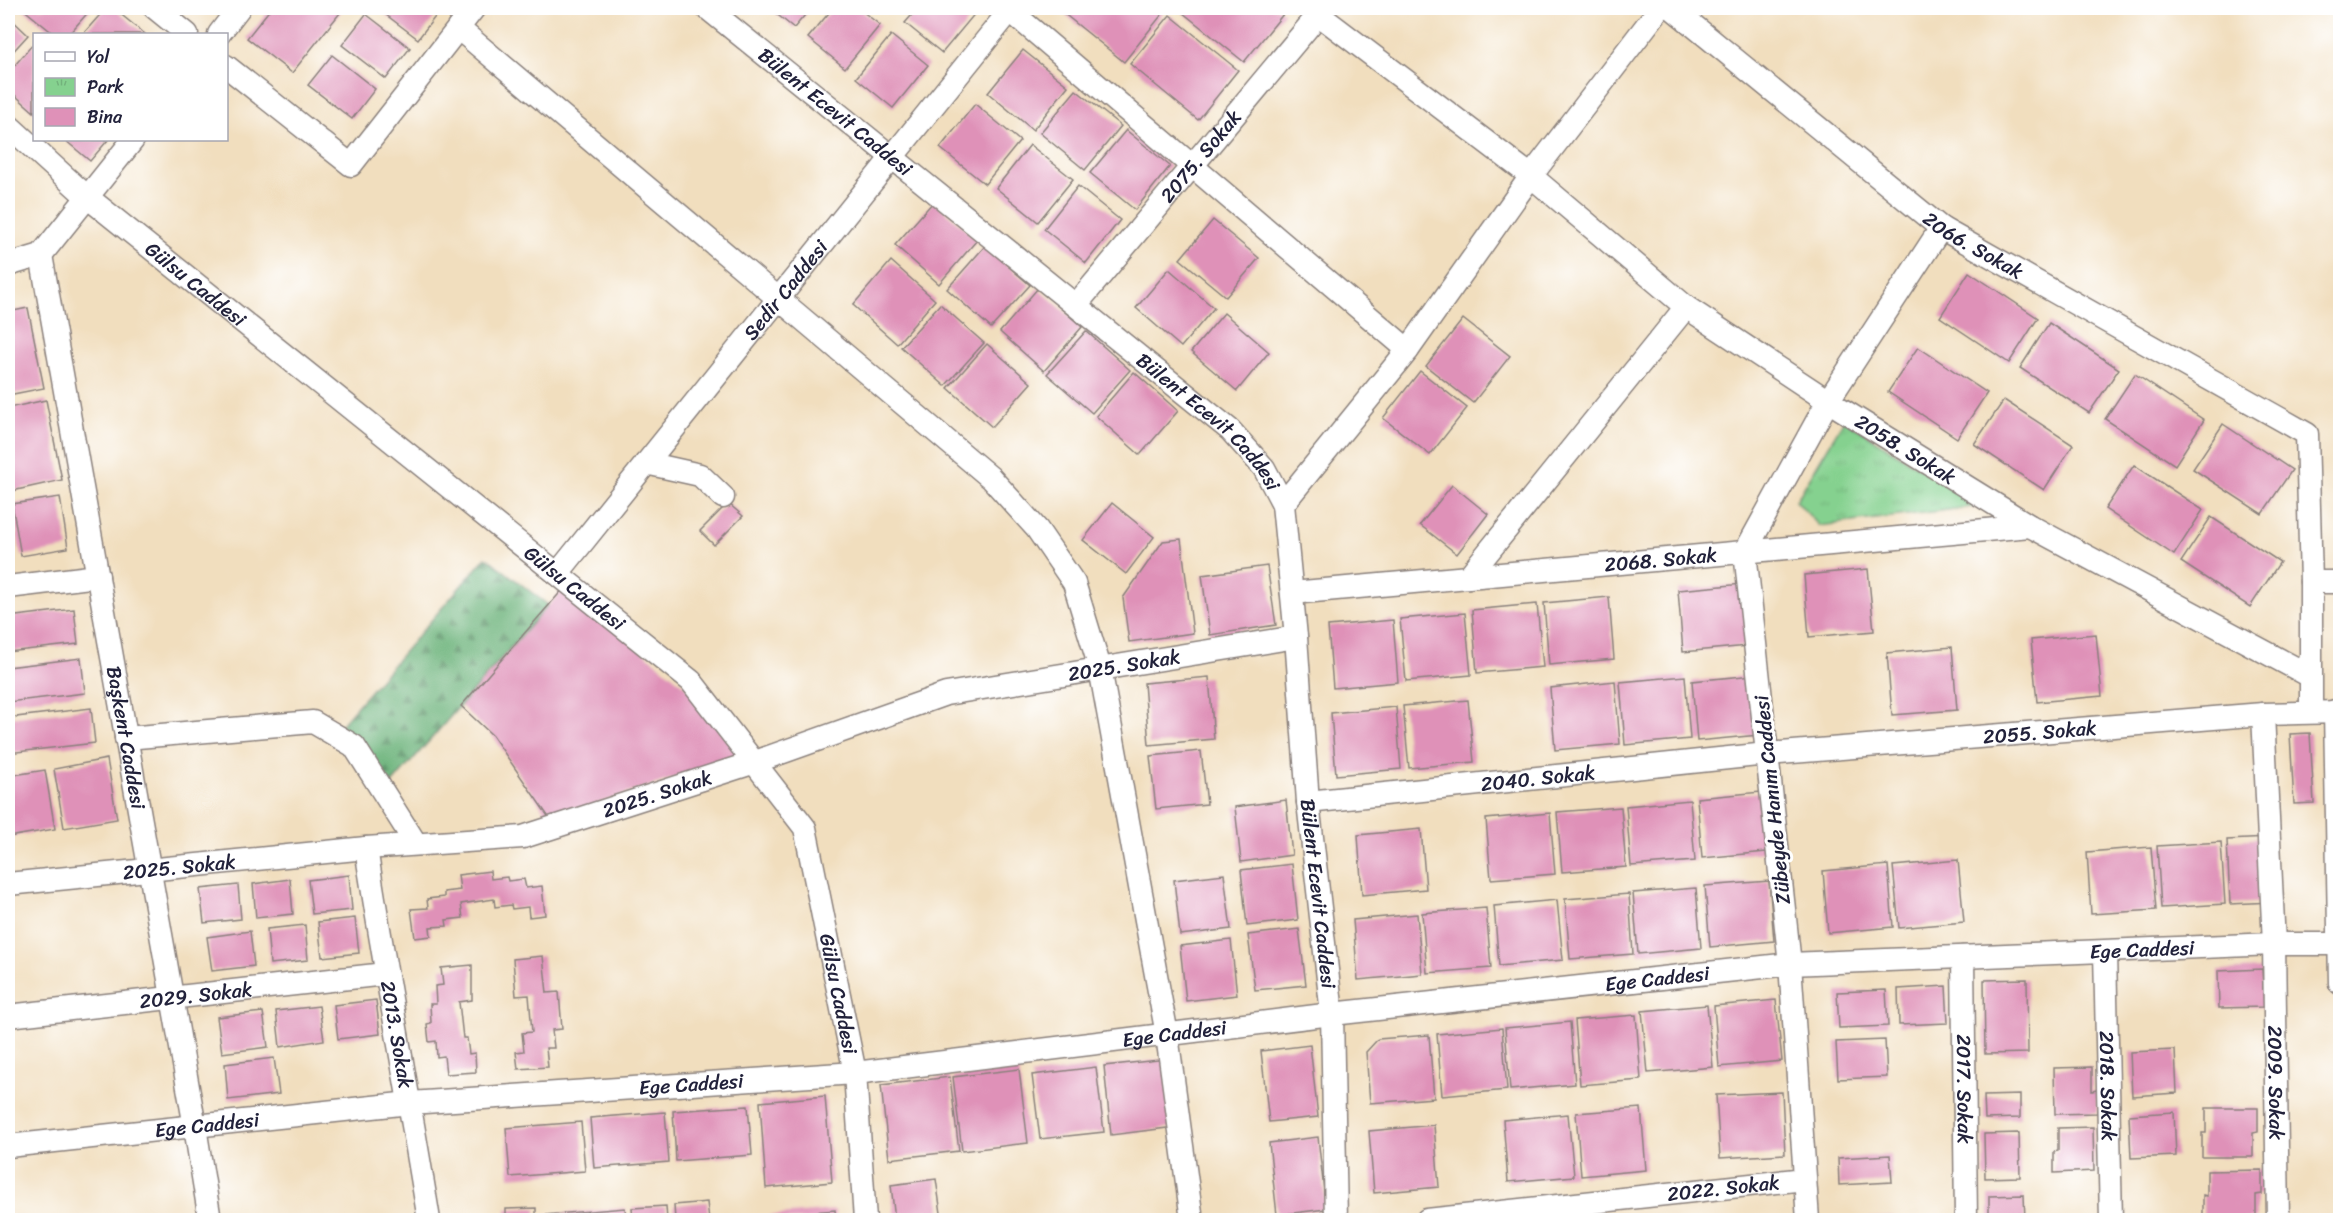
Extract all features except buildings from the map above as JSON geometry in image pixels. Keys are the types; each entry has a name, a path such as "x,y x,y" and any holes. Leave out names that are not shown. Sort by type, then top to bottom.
{"street":[{"path":"154,8 187,33"},
{"path":"220,33 239,8"},
{"path":"228,68 351,165 474,8"},
{"name":"Bülent Ecevit Caddesi","path":"707,8 1230,430 1264,468 1283,504 1296,637 1308,802 1332,1014 1336,1221"},
{"path":"1009,8 1408,350"},
{"name":"Sedir Caddesi","path":"558,573 893,157 1009,8"},
{"path":"1283,504 1408,350 1531,176 1659,8"},
{"name":"2066. Sokak","path":"1672,8 1941,228 2307,434 2311,582"},
{"name":"2058. Sokak","path":"1317,10 1531,176 1686,307 1828,401 2030,526 2310,676"},
{"name":"2075. Sokak","path":"1076,305 1317,10"},
{"path":"458,28 991,478 1037,528 1074,583 1100,668 1167,1035 1192,1221"},
{"name":"Gülsu Caddesi","path":"8,125 86,196 691,681 755,762 805,828 855,1073 865,1221"},
{"path":"8,265 41,255 132,141"},
{"path":"1745,552 1828,401 1941,228"},
{"name":"Başkent Caddesi","path":"41,255 210,1221"},
{"path":"1468,577 1686,307"},
{"path":"646,464 700,475 723,497"},
{"name":"2068. Sokak","path":"1292,593 2030,526"},
{"name":"Zübeyde Hanım Caddesi","path":"1745,552 1790,964 1808,1221"},
{"path":"8,587 98,576"},
{"path":"2311,712 2311,582 2340,582"},
{"name":"2025. Sokak","path":"8,884 366,848 523,837 755,762 946,694 1296,637"},
{"path":"2338,711 2340,983"},
{"name":"2055. Sokak","path":"1767,754 2263,714 2338,711"},
{"name":"2009. Sokak","path":"2263,714 2274,944 2278,1221"},
{"path":"126,738 313,723 354,746 416,844"},
{"name":"2040. Sokak","path":"1308,802 1767,754"},
{"name":"2013. Sokak","path":"366,848 385,974 410,1103 429,1221"},
{"name":"Ege Caddesi","path":"8,1146 410,1103 855,1073 1332,1014 1790,964 2274,944 2340,944"},
{"name":"2018. Sokak","path":"2105,952 2111,1221"},
{"name":"2017. Sokak","path":"1963,957 1966,1221"},
{"name":"2029. Sokak","path":"8,1016 385,974"},
{"name":"2022. Sokak","path":"1440,1220 1805,1179"}],"green space":[{"path":"1844,420 1980,506 1819,526 1796,501"},
{"path":"486,557 548,605 389,787 338,728"}]}
